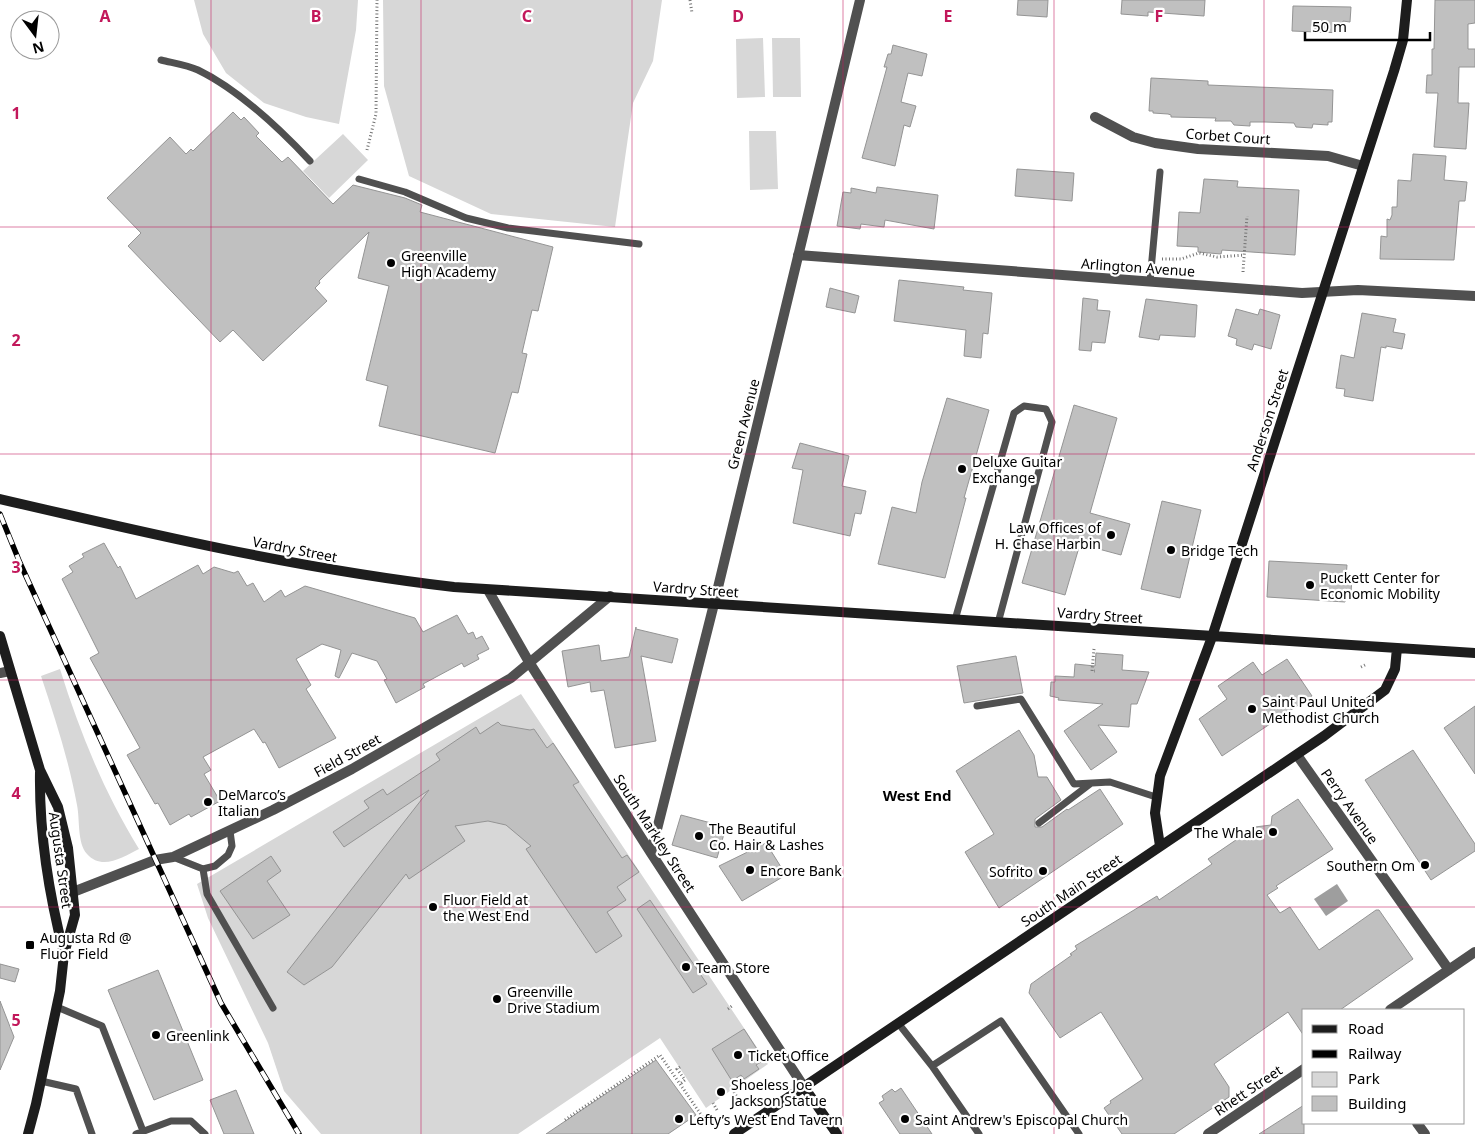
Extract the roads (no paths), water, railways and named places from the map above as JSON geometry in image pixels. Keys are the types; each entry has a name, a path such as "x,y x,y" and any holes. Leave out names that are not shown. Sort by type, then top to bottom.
{"main road":[{"name":"Anderson Street","path":"1160,846 1155,812 1160,776 1212,637 1363,166 1403,40 1407,0"},
{"name":"Vardry Street","path":"0,499 207,546 346,573 488,590 610,596 1475,653"},
{"name":"Augusta Street","path":"0,636 5,672 40,770 58,807 68,848 75,915 64,954 56,1007 28,1134"},
{"name":"South Main Street","path":"734,1134 1297,755 1385,690 1395,669 1397,648"},
{"name":"Augusta Street","path":"40,770 39,811 55,918 64,954"},
{"path":"804,1087 837,1134"}],"street":[{"name":"Green Avenue","path":"651,853 714,604 860,0"},
{"name":"Corbet Court","path":"1095,117 1133,137 1155,143 1198,149 1328,156 1363,166"},
{"name":"Arlington Avenue","path":"798,255 1302,293 1358,290 1475,296"},
{"name":"South Markley Street","path":"488,590 529,662 804,1087"},
{"name":"Field Street","path":"73,892 155,860 173,857 230,831 352,768 511,678 610,596"},
{"name":"Perry Avenue","path":"1297,755 1449,970"},
{"path":"1391,1009 1475,952"},
{"name":"Rhett Street","path":"1208,1134 1302,1070"}],"lane":[{"path":"161,60 197,70 226,87 282,132 310,161"},
{"path":"1150,281 1160,172"},
{"path":"359,180 405,192 466,218 508,228 639,244"},
{"path":"955,620 1014,413 1024,406 1046,409 1052,422 998,623"},
{"path":"977,706 1021,699 1074,784 1110,782 1156,797"},
{"path":"1039,823 1090,784"},
{"path":"173,857 203,869 215,866 228,855 232,846 230,831"},
{"path":"203,869 207,894 273,1008"},
{"path":"56,1007 102,1026 144,1131"},
{"path":"932,1066 1001,1021 1079,1134"},
{"path":"898,1023 932,1066 979,1134"},
{"path":"41,1081 76,1089 92,1134"},
{"path":"136,1134 171,1121 191,1121 205,1134"}],"railway":[{"path":"0,514 20,563 221,1003 299,1134"}],"place":[{"name":"Greenville High Academy","path":"391,263"},
{"name":"Deluxe Guitar Exchange","path":"962,469"},
{"name":"Law Offices of H. Chase Harbin","path":"1111,535"},
{"name":"Bridge Tech","path":"1171,550"},
{"name":"Puckett Center for Economic Mobility","path":"1310,585"},
{"name":"Saint Paul United Methodist Church","path":"1252,709"},
{"name":"DeMarco’s Italian","path":"208,802"},
{"name":"The Whale","path":"1273,832"},
{"name":"The Beautiful Co. Hair & Lashes","path":"699,836"},
{"name":"Southern Om","path":"1425,865"},
{"name":"Encore Bank","path":"750,870"},
{"name":"Sofrito","path":"1043,871"},
{"name":"Fluor Field at the West End","path":"433,907"},
{"name":"Augusta Rd @ Fluor Field","path":"30,945"},
{"name":"Team Store","path":"686,967"},
{"name":"Greenville Drive Stadium","path":"497,999"},
{"name":"Greenlink","path":"156,1035"},
{"name":"Ticket Office","path":"738,1055"},
{"name":"Shoeless Joe Jackson Statue","path":"721,1092"},
{"name":"Lefty’s West End Tavern","path":"679,1119"},
{"name":"Saint Andrew's Episcopal Church","path":"905,1119"}],"district":[{"name":"West End","path":"917,795"}]}
